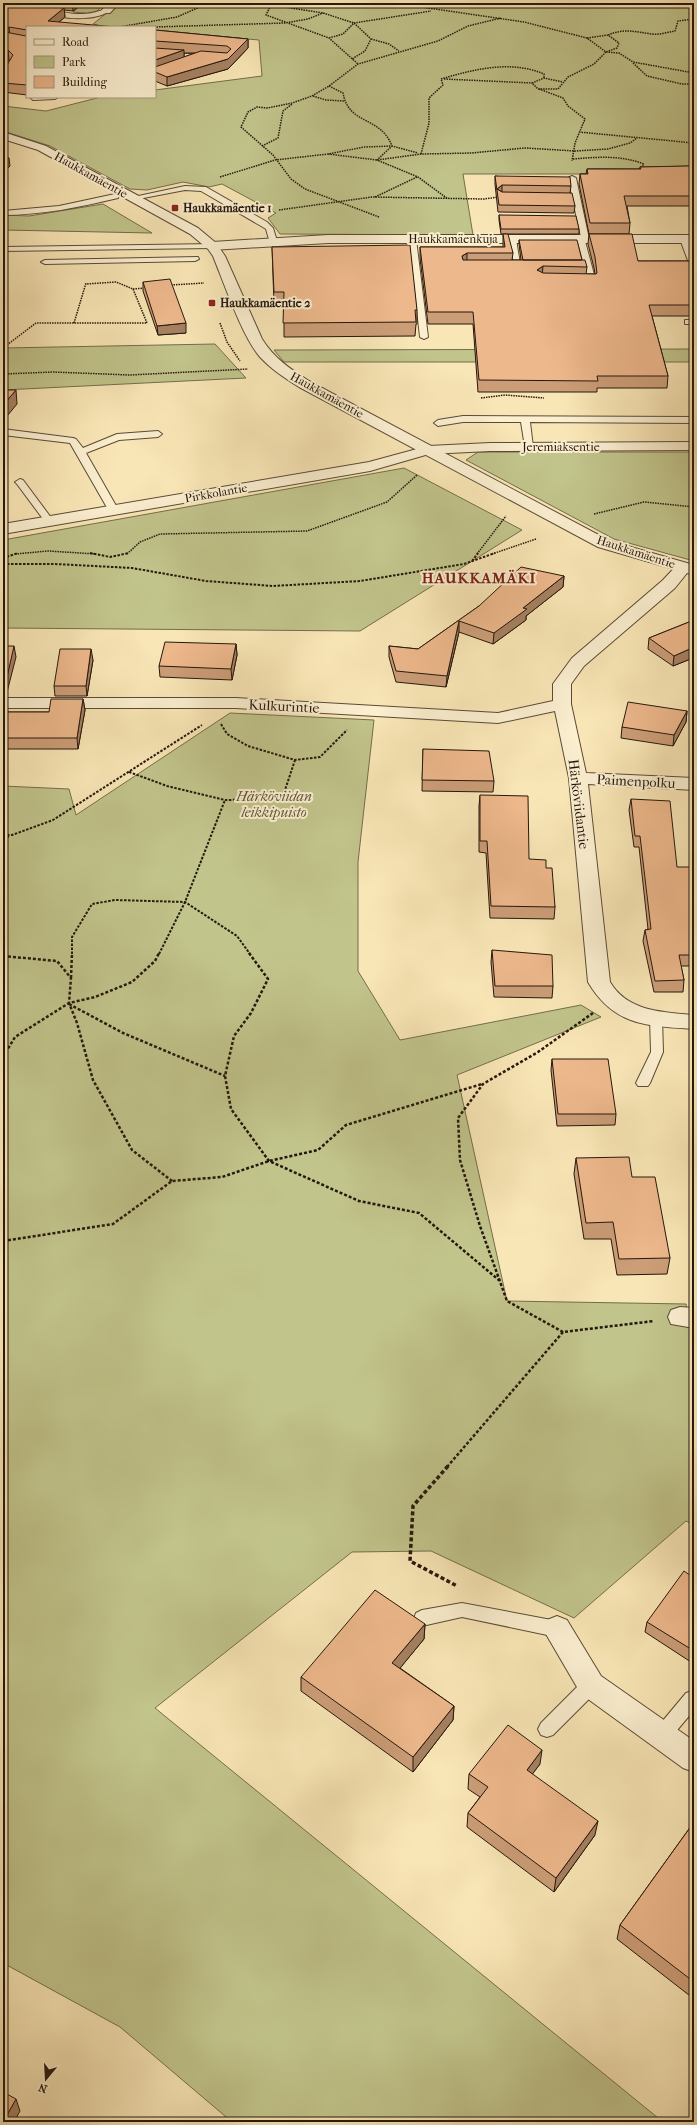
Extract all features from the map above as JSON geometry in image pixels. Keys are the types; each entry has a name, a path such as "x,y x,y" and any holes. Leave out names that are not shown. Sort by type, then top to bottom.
{"street":[{"path":"102,13 114,3"},
{"name":"Haukkamäentie","path":"3,135 42,148 194,231 212,246 219,256 255,339 264,353 278,367 304,384 604,544 688,569"},
{"name":"Haukkamäenkuja","path":"212,246 273,241 412,239 689,239"},
{"name":"Jeremiaksentie","path":"428,450 529,447 694,446"},
{"name":"Pirkkolantie","path":"3,529 370,466 428,450"},
{"name":"Härköviidantie","path":"688,569 578,662 562,684 562,704 578,778 599,982 602,990 611,1000 632,1013 656,1018 694,1022"},
{"name":"Kulkurintie","path":"3,703 236,703 498,718 562,704"},
{"name":"Paimenpolku","path":"578,778 694,784"},
{"path":"557,1629 591,1685 694,1758"}],"lane":[{"path":"39,11 102,13"},
{"path":"88,25 102,13"},
{"path":"156,54 211,57"},
{"path":"183,64 204,57"},
{"path":"570,282 592,282 585,268 583,239 572,197 572,178"},
{"path":"133,198 185,188 204,190 264,224 269,228 273,241"},
{"path":"3,213 29,214 59,210 115,196"},
{"path":"412,239 424,337"},
{"path":"504,268 522,268 512,239"},
{"path":"689,239 694,266"},
{"path":"3,249 212,246"},
{"path":"45,262 195,259"},
{"path":"438,423 463,419 694,420"},
{"path":"525,419 529,447"},
{"path":"3,432 73,441 81,452 114,511"},
{"path":"81,452 117,437 158,434"},
{"path":"20,482 49,521"},
{"path":"643,1083 657,1052 656,1018"},
{"path":"422,1618 462,1610 557,1629"},
{"path":"547,1729 591,1685"},
{"path":"662,1735 692,1699"}],"path":[{"path":"127,26 164,21 200,10 209,3"},
{"path":"259,3 323,13 354,24 371,39 389,44 400,51"},
{"path":"394,3 524,22 587,38 606,52 619,53 632,62 647,76 682,84 694,84"},
{"path":"272,4 266,15 329,38 358,64"},
{"path":"329,38 344,34 354,24 436,10"},
{"path":"156,27 285,23 308,19 323,13"},
{"path":"384,219 305,189 292,179 262,146 241,127 248,112 257,107 267,108 292,103 312,96 330,86 358,64 388,57 400,51 438,41 449,34 480,22 500,18"},
{"path":"587,38 608,35 618,30 632,29 654,34 675,31 678,22 694,19"},
{"path":"538,89 558,89 568,77 594,64 606,52 617,48 619,43 608,35"},
{"path":"352,59 366,51 371,39"},
{"path":"632,62 675,71 694,73"},
{"path":"441,79 469,70 517,66 535,68 544,74 544,78"},
{"path":"441,79 532,83 544,78 563,82"},
{"path":"421,154 428,122 429,98 443,85 441,79"},
{"path":"532,83 538,89 563,98 568,106 585,119 575,143 575,151"},
{"path":"330,86 343,94 344,102 354,115 385,132 392,146"},
{"path":"312,96 326,100 344,102"},
{"path":"262,146 278,138 283,111 292,103"},
{"path":"579,132 694,143"},
{"path":"328,154 377,160 421,154 471,153 525,148 575,151 608,149 630,142 637,138"},
{"path":"204,190 215,178 239,169 275,160 328,154 364,147 392,146 421,154"},
{"path":"377,160 392,146"},
{"path":"573,159 603,157 635,160 644,164 637,171"},
{"path":"377,160 418,177 449,199"},
{"path":"245,213 269,212 372,197 393,190 418,177"},
{"path":"372,197 484,199 502,196"},
{"path":"195,259 207,289"},
{"path":"74,323 94,261"},
{"path":"86,284 116,282 133,289 149,287"},
{"path":"165,286 204,283"},
{"path":"3,348 36,323 147,323 133,289"},
{"path":"220,322 227,342 238,358 252,372"},
{"path":"3,374 53,372 130,374 248,369"},
{"path":"3,558 19,553 48,551 84,552 110,557 128,554 140,542 160,534 307,531 387,502 419,474"},
{"path":"590,514 644,502 694,507"},
{"path":"472,562 508,514"},
{"path":"3,564 55,564 132,568 206,581 273,586 360,581 472,562 536,539"},
{"path":"3,839 53,820 236,703"},
{"path":"216,716 227,734 248,746 295,760 320,757 346,733 358,710"},
{"path":"129,772 167,786 225,800 282,799 295,760"},
{"path":"3,1057 15,1037 69,1003 95,997 132,982 155,961 185,902 225,800"},
{"path":"3,835 12,835"},
{"path":"172,1181 132,1150 93,1080 77,1023 69,1003 72,937 92,904 116,900 185,902 237,936 268,979 251,1013 234,1036 225,1076 231,1109 269,1161 359,1201 419,1213 500,1281"},
{"path":"3,956 18,956 57,961 70,978"},
{"path":"3,1241 113,1224 172,1181 222,1177 269,1161 318,1150 346,1125 483,1084 538,1052 611,1000"},
{"path":"69,1003 123,1033 225,1076"},
{"path":"483,1084 458,1118 460,1160 507,1301 563,1332 687,1317"},
{"path":"462,1589 410,1561 413,1506 563,1332"}],"green space":[{"path":"83,3 105,3 94,14 73,12"},
{"path":"119,3 694,3 694,174 463,174 473,235 280,234 268,218 276,213 222,184 209,187 183,182 147,190 130,189 50,146 3,131 3,106 46,111 97,98 156,98 156,90 262,76 259,40 156,31 156,26 102,26 93,24"},
{"path":"103,204 152,233 3,230 3,215 29,216"},
{"path":"215,344 246,378 3,390 3,348"},
{"path":"694,349 694,362 284,362 274,350"},
{"path":"478,452 694,452 694,561 614,539 466,460"},
{"path":"404,468 522,530 360,631 3,628 3,540"},
{"name":"Härköviidan leikkipuisto","path":"230,713 374,720 358,862 358,971 400,1040 581,1005 601,1017 457,1075 507,1301 686,1304 694,1351 694,1525 686,1521 574,1618 431,1551 352,1552 155,1708 663,2122 232,2122 120,2027 3,1963 3,786 69,789 76,815"}],"building":[{"path":"3,3 64,8 48,21 105,26 26,26 26,30 9,27 5,32 26,36 26,85 3,83 3,66 7,65 13,55 8,50 3,53"},
{"path":"156,30 248,39 228,59 167,77 156,72 156,67 201,51 227,53 231,49 227,46 156,41"},
{"path":"156,48 184,50 156,60"},
{"path":"3,157 9,158 3,164"},
{"path":"694,166 694,196 624,196 630,223 590,223 580,174 588,174 587,169 641,169 640,167"},
{"path":"495,176 570,177 571,186 502,185 497,189 502,192 572,193 575,206 499,205"},
{"path":"499,215 576,216 579,229 501,229"},
{"path":"503,234 508,234 513,253 467,253 462,256 463,260 585,260 587,267 543,266 537,270 543,273 596,274 595,257 589,234 632,234 638,261 694,261 694,305 649,305 668,376 597,376 598,381 479,380 473,312 428,312 420,247 505,247"},
{"path":"519,240 577,240 582,260 523,260"},
{"path":"410,245 417,310 415,310 416,322 283,323 284,292 274,292 272,247"},
{"path":"170,279 186,323 157,326 143,282"},
{"path":"3,390 16,390 3,405"},
{"path":"521,567 564,576 523,608 527,609 494,633 459,621 447,676 396,671 389,646 418,649 479,606"},
{"path":"694,620 694,647 674,656 649,638"},
{"path":"165,642 236,644 231,669 159,666"},
{"path":"3,646 14,646 5,686 3,686"},
{"path":"60,649 91,649 86,686 54,686"},
{"path":"51,699 83,699 77,738 3,738 3,712 49,712"},
{"path":"628,702 687,711 674,735 622,727"},
{"path":"423,749 489,751 494,781 422,780"},
{"path":"480,795 528,796 529,859 546,860 546,868 552,868 555,907 491,906 487,841 480,841"},
{"path":"631,799 670,801 677,867 692,867 694,884 694,935 692,935 694,955 679,955 684,980 655,981 645,930 651,929 640,836 635,836"},
{"path":"492,950 552,955 553,986 495,986"},
{"path":"552,1059 608,1059 616,1114 558,1114"},
{"path":"629,1157 632,1177 655,1177 670,1258 619,1259 613,1222 586,1223 576,1158"},
{"path":"684,1571 694,1578 694,1651 647,1622"},
{"path":"375,1590 425,1624 392,1663 454,1706 413,1757 301,1677"},
{"path":"508,1725 542,1750 527,1770 598,1821 556,1878 468,1813 488,1787 469,1774"},
{"path":"694,1822 694,1982 620,1925"},
{"path":"3,2092 16,2099 3,2122"}],"place":[{"name":"Haukkamäentie 1","path":"175,208"},
{"name":"Haukkamäentie 2","path":"212,303"}],"district":[{"name":"HAUKKAMÄKI","path":"479,578"}]}
